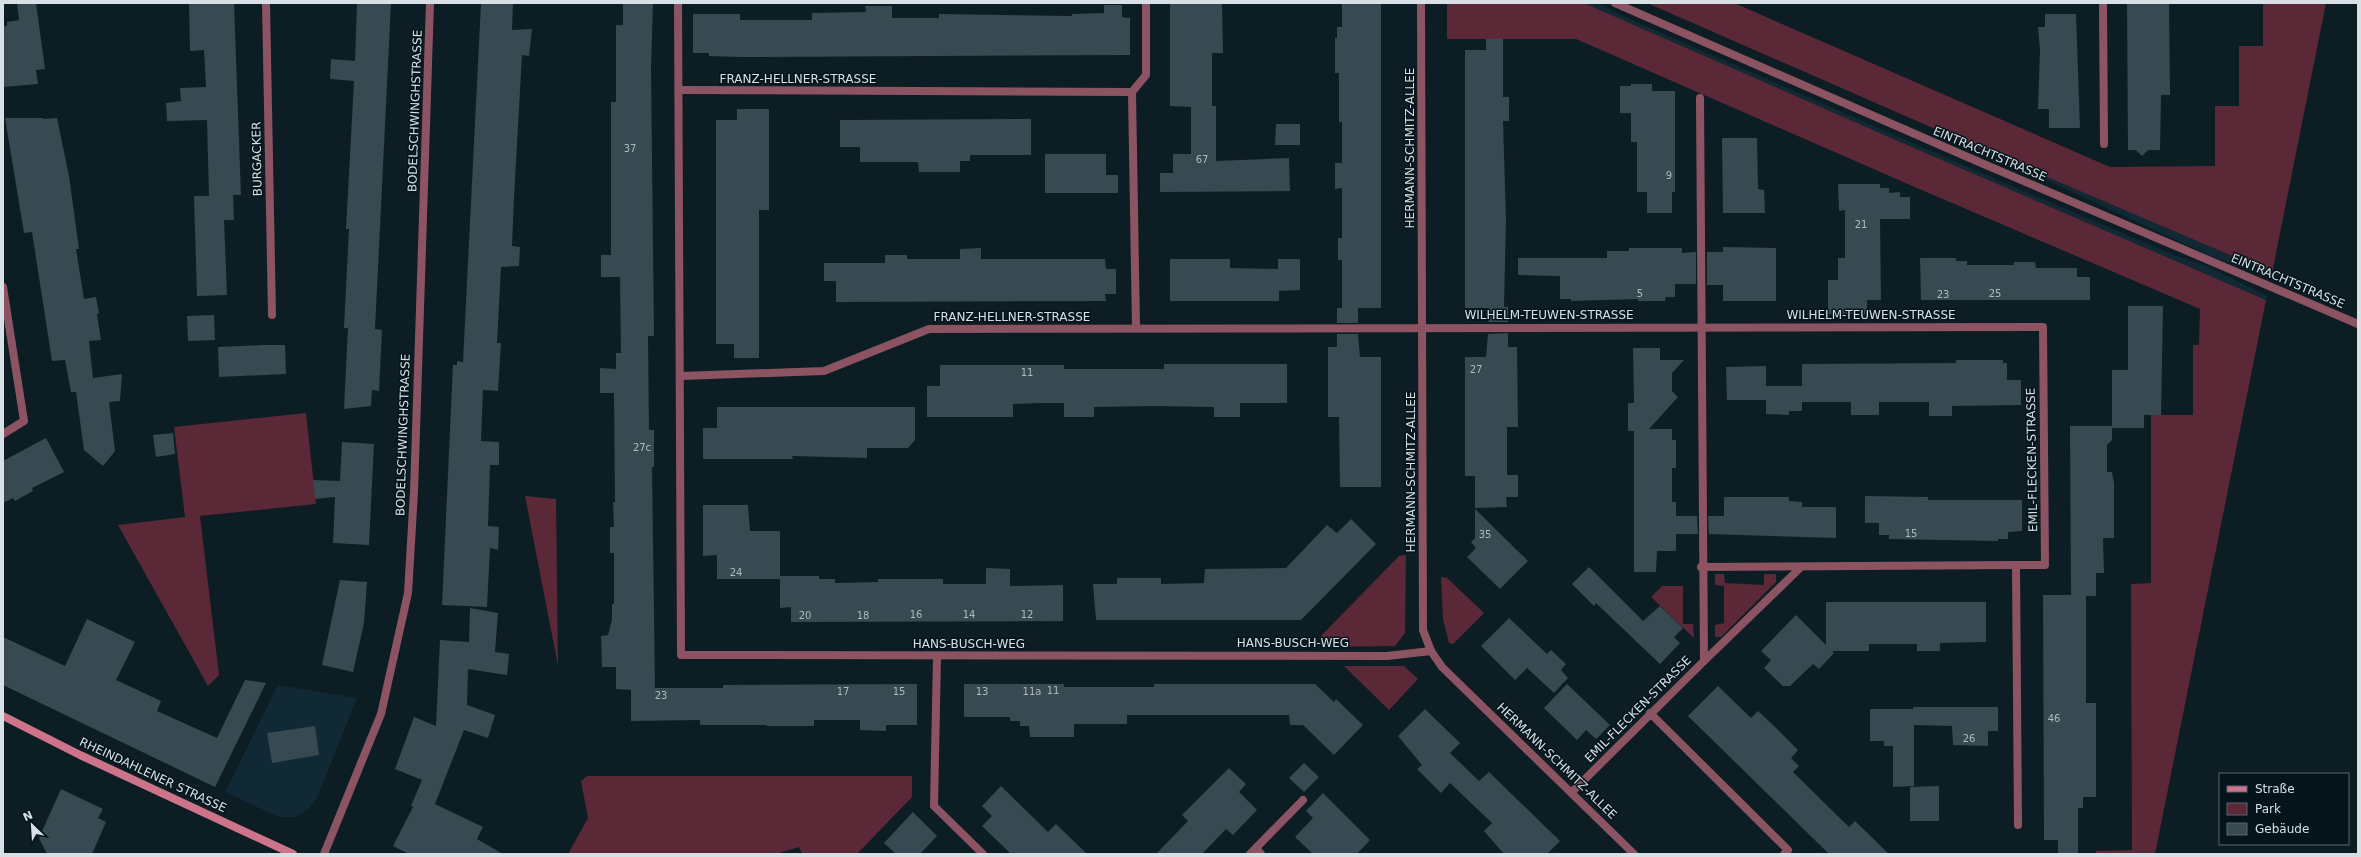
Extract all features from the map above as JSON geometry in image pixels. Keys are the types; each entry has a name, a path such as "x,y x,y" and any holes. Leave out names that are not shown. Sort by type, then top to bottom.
{"main road":[{"name":"RHEINDAHLENER STRASSE","path":"3,716 80,755 293,854"}],"street":[{"name":"BURGACKER","path":"266,3 272,315"},
{"name":"BODELSCHWINGHSTRASSE","path":"324,854 381,714 408,594 414,492 430,3"},
{"path":"678,3 680,90 681,376"},
{"path":"1136,328 1132,92 1146,75 1146,3"},
{"name":"HERMANN-SCHMITZ-ALLEE","path":"1421,3 1423,630 1431,651 1442,667 1634,854"},
{"name":"EINTRACHTSTRASSE","path":"1615,3 1964,156 2358,324"},
{"path":"2103,3 2104,144"},
{"name":"FRANZ-HELLNER-STRASSE","path":"680,90 1132,92"},
{"path":"1700,98 1701,567"},
{"path":"3,287 24,421 3,434"},
{"name":"FRANZ-HELLNER-STRASSE","path":"681,376 824,371 929,329 1423,327"},
{"name":"WILHELM-TEUWEN-STRASSE","path":"1423,327 2043,327"},
{"name":"EMIL-FLECKEN-STRASSE","path":"1704,661 1701,567 1800,568 2045,565 2043,327"},
{"name":"HANS-BUSCH-WEG","path":"681,376 681,655 1388,656 1431,651"},
{"path":"2016,565 2018,825"},
{"name":"EMIL-FLECKEN-STRASSE","path":"1572,792 1650,713 1800,568"},
{"path":"937,656 934,806 983,854"},
{"path":"1650,713 1788,850 1784,854"},
{"path":"1256,852 1303,800"}],"shaded area":[{"path":"1584,3 1598,3 1625,17 1979,172 2176,256 2209,267 2267,296 2266,300 1914,148"},
{"path":"1958,139 2272,273 2271,277 2213,257"},
{"path":"278,685 357,698 317,798 309,808 297,817 279,817 225,792"}],"green space":[{"path":"1447,3 1584,3 2266,300 2155,854 2096,854 2096,851 2132,850 2131,584 2151,583 2151,415 2193,415 2193,345 2199,345 2200,309 1910,185 1576,39 1447,39"},
{"path":"1647,3 1734,3 2110,167 2215,166 2215,106 2239,106 2239,46 2263,46 2263,3 2326,3 2272,273 1958,139"},
{"path":"306,413 316,504 200,516 219,675 208,686 118,525 185,517 174,427"},
{"path":"525,496 556,499 558,666"},
{"path":"1406,555 1405,633 1395,646 1326,647 1319,638 1399,556"},
{"path":"1715,574 1724,574 1725,583 1764,585 1764,574 1776,574 1776,582 1721,637 1715,637 1715,625 1724,623 1724,586 1715,585"},
{"path":"1441,577 1447,578 1484,613 1453,644 1449,643 1443,619"},
{"path":"1662,586 1683,586 1683,624 1693,624 1694,638 1651,597"},
{"path":"1344,666 1404,666 1418,679 1389,710"},
{"path":"587,776 912,776 912,797 857,854 802,854 799,847 776,854 568,854 588,818 581,781"}],"building":[{"path":"17,3 36,3 45,69 36,70 38,84 3,87 3,26 7,26 7,22 19,20"},
{"path":"189,3 234,3 241,195 233,195 234,220 224,220 227,295 197,296 194,196 209,196 207,120 167,121 166,103 181,101 180,88 206,87 204,50 190,51"},
{"path":"357,3 391,3 375,329 382,330 379,391 372,390 371,406 344,409 348,328 344,328 349,229 346,229 354,81 330,79 331,59 355,61"},
{"path":"481,3 513,3 512,30 532,29 529,56 522,55 514,198 512,246 520,247 519,266 501,267 497,343 501,343 498,391 483,390 481,441 499,442 499,465 490,465 488,526 499,527 498,550 490,548 487,607 442,605 453,365 457,365 457,361 463,362"},
{"path":"623,3 653,3 651,68 654,336 648,336 649,430 654,430 654,467 652,467 655,688 723,688 723,685 917,684 917,725 886,725 886,731 860,730 860,720 814,720 814,726 700,725 700,720 631,721 631,690 616,689 616,667 602,667 601,636 608,635 612,620 612,604 614,604 614,553 610,553 610,527 614,527 613,502 615,502 614,393 600,393 600,368 616,369 616,353 621,353 620,277 601,277 601,255 611,255 611,102 616,102 616,25 623,25"},
{"path":"1170,3 1222,3 1223,53 1212,53 1212,106 1216,106 1216,161 1289,158 1290,191 1160,192 1160,173 1173,173 1173,154 1191,154 1191,107 1170,106"},
{"path":"1342,3 1381,3 1381,308 1342,308 1342,260 1338,260 1338,238 1342,238 1342,188 1335,189 1335,163 1342,163 1342,122 1339,122 1339,73 1335,73 1335,38 1337,38 1337,27 1342,27"},
{"path":"2127,3 2169,3 2170,95 2161,95 2160,150 2148,150 2142,156 2136,150 2128,150"},
{"path":"1104,5 1122,5 1122,17 1130,18 1130,55 740,57 709,56 709,53 693,53 693,14 740,14 740,20 812,20 812,13 866,12 865,6 892,6 892,18 939,18 939,14 1072,16 1072,14 1104,13"},
{"path":"2045,14 2076,14 2080,128 2049,128 2049,109 2038,109 2040,50 2038,27 2045,27"},
{"path":"1486,39 1503,39 1503,97 1509,97 1509,121 1503,121 1506,220 1504,307 1508,307 1508,322 1488,322 1488,308 1465,308 1465,50 1486,50"},
{"path":"1631,84 1652,84 1652,91 1675,91 1675,192 1672,192 1672,213 1647,213 1647,192 1637,192 1637,142 1631,142 1631,113 1620,113 1620,86 1631,86"},
{"path":"737,109 769,109 769,210 759,210 759,358 734,358 734,344 716,344 716,120 737,120"},
{"path":"5,118 57,118 69,176 79,249 76,249 84,299 96,297 99,313 97,314 101,340 89,341 93,378 122,374 120,401 109,402 115,451 103,466 84,450 76,392 71,392 65,360 52,361 32,232 24,233"},
{"path":"1031,119 1031,155 970,155 970,161 960,161 960,172 919,172 918,162 860,162 860,147 840,147 840,120"},
{"path":"1276,124 1300,124 1300,145 1275,145"},
{"path":"1722,138 1757,138 1758,189 1764,190 1765,213 1723,213"},
{"path":"1045,154 1106,154 1106,175 1118,175 1118,193 1045,193"},
{"path":"1838,184 1880,184 1880,188 1889,188 1889,193 1900,192 1900,197 1910,197 1910,219 1880,219 1881,300 1867,300 1867,314 1828,314 1828,280 1838,280 1838,258 1845,258 1845,210 1839,211"},
{"path":"1723,247 1776,248 1776,301 1723,301 1723,285 1707,285 1707,252 1723,252"},
{"path":"981,248 981,259 1105,259 1106,269 1116,269 1116,294 1105,294 1106,301 836,302 836,281 824,281 824,263 885,263 885,255 907,255 907,259 960,259 960,249"},
{"path":"1629,248 1682,248 1682,253 1696,252 1696,284 1675,284 1675,297 1666,297 1665,301 1638,301 1638,299 1571,301 1571,299 1560,299 1560,276 1518,275 1518,258 1607,258 1607,251 1629,251"},
{"path":"1920,258 1956,258 1956,261 1967,261 1967,265 2014,265 2014,262 2035,262 2036,268 2077,268 2077,277 2090,277 2090,300 1921,300"},
{"path":"1170,259 1230,259 1230,268 1278,269 1278,259 1300,259 1300,290 1279,291 1279,301 1170,301"},
{"path":"2128,306 2163,306 2161,415 2144,415 2144,428 2112,428 2112,440 2107,445 2107,472 2112,472 2114,483 2114,538 2103,538 2104,573 2096,573 2096,596 2086,596 2086,703 2096,703 2096,797 2083,797 2083,808 2078,808 2078,854 2058,854 2058,840 2044,840 2043,595 2071,595 2070,426 2112,426 2112,370 2128,370"},
{"path":"1337,308 1358,308 1358,323 1337,323"},
{"path":"214,315 215,340 188,341 187,316"},
{"path":"1508,333 1508,347 1517,347 1518,427 1507,427 1507,475 1518,475 1518,497 1506,497 1507,507 1475,508 1475,476 1465,476 1465,357 1486,357 1488,334"},
{"path":"1337,334 1358,334 1360,357 1381,357 1381,487 1340,487 1339,417 1328,417 1328,347 1337,347"},
{"path":"285,345 286,374 219,377 218,347"},
{"path":"1633,348 1660,348 1660,360 1684,360 1672,373 1672,391 1678,397 1649,429 1672,429 1672,440 1676,440 1676,468 1672,468 1672,502 1676,502 1676,516 1697,516 1698,534 1676,534 1676,551 1657,551 1656,572 1634,572 1634,431 1628,431 1628,403 1634,403"},
{"path":"1956,360 2003,360 2003,363 2007,363 2007,380 2021,380 2021,405 1952,406 1952,416 1929,416 1929,402 1879,402 1879,415 1851,415 1851,402 1802,402 1802,411 1789,411 1789,415 1766,414 1766,400 1727,400 1726,367 1766,366 1766,386 1802,386 1802,364 1956,363"},
{"path":"1164,364 1287,364 1287,403 1240,403 1240,417 1214,417 1214,407 1154,406 1094,407 1094,417 1064,417 1064,403 1039,403 1013,404 1013,417 927,417 927,386 940,386 940,365 1064,365 1064,369 1164,369"},
{"path":"717,407 915,407 915,440 908,448 867,448 867,458 792,456 793,459 703,459 703,428 717,428"},
{"path":"173,433 175,454 156,457 153,435"},
{"path":"46,438 64,472 32,488 33,491 15,501 13,498 3,503 3,461"},
{"path":"342,442 374,444 369,545 333,543 335,497 315,499 313,480 340,481"},
{"path":"1865,496 1928,497 1928,500 2022,500 2022,531 2008,532 2008,539 1998,539 1998,541 1889,539 1889,535 1879,535 1879,523 1865,523"},
{"path":"1724,497 1789,497 1789,501 1802,502 1802,507 1836,507 1836,538 1709,534 1708,516 1724,516"},
{"path":"703,505 748,505 750,531 780,531 780,579 717,579 717,555 703,556"},
{"path":"1475,509 1528,561 1500,589 1467,557 1476,548 1471,542 1475,538"},
{"path":"1351,519 1376,544 1301,620 1096,620 1093,584 1117,584 1117,578 1161,578 1161,584 1204,583 1205,569 1286,568 1327,525 1337,533"},
{"path":"1589,567 1643,621 1660,606 1683,628 1674,637 1680,643 1660,664 1596,603 1594,606 1572,584"},
{"path":"986,568 1010,569 1010,586 1063,585 1063,621 791,622 791,607 780,608 780,576 819,576 819,579 835,579 835,583 878,582 878,579 943,579 943,584 986,584"},
{"path":"340,580 367,582 364,623 353,672 322,665"},
{"path":"1826,602 1986,602 1986,642 1940,643 1940,651 1917,651 1917,644 1869,644 1869,651 1832,651 1834,653 1819,669 1813,664 1790,686 1783,686 1764,668 1771,660 1761,651 1796,615 1826,645"},
{"path":"470,608 498,613 495,652 509,654 507,675 468,669 467,705 495,715 488,738 464,730 435,804 483,827 477,839 503,854 409,854 393,846 413,807 411,806 422,780 395,769 414,717 436,726 440,640 469,642"},
{"path":"1509,618 1547,654 1551,650 1566,664 1561,670 1568,678 1554,693 1527,668 1515,680 1481,646"},
{"path":"87,619 135,642 116,680 161,701 157,711 217,738 245,680 266,683 215,787 3,685 3,637 65,666"},
{"path":"964,684 1064,684 1064,687 1154,687 1154,684 1315,684 1334,702 1336,699 1363,725 1334,755 1303,725 1290,725 1289,715 1127,715 1127,724 1074,724 1074,737 1030,737 1029,726 1020,726 1020,721 1010,721 1010,717 964,717"},
{"path":"1567,684 1610,725 1596,739 1586,730 1577,740 1544,708"},
{"path":"1718,686 1751,718 1758,711 1773,725 1798,750 1791,758 1799,766 1793,772 1849,827 1855,821 1889,854 1829,854 1688,716"},
{"path":"1913,707 1998,707 1998,731 1988,731 1988,746 1953,745 1952,726 1914,725 1914,786 1893,787 1893,746 1884,746 1884,741 1870,741 1870,709 1913,709"},
{"path":"1425,709 1460,743 1450,753 1479,781 1489,772 1560,841 1547,854 1504,854 1484,831 1492,823 1450,783 1441,793 1417,769 1422,765 1398,736"},
{"path":"315,726 319,755 272,763 267,733"},
{"path":"1304,763 1319,777 1304,792 1289,778"},
{"path":"1229,768 1246,784 1239,792 1257,810 1233,835 1226,829 1202,854 1156,854 1188,821 1182,815"},
{"path":"1001,786 1048,832 1056,824 1087,854 1011,854 982,826 992,816 982,806"},
{"path":"1939,786 1939,821 1910,821 1910,787"},
{"path":"61,789 103,809 98,818 106,822 92,854 47,854 39,838"},
{"path":"1323,793 1370,840 1357,854 1313,854 1295,837 1313,818 1306,811"},
{"path":"913,812 937,836 920,854 896,854 884,843"}]}
